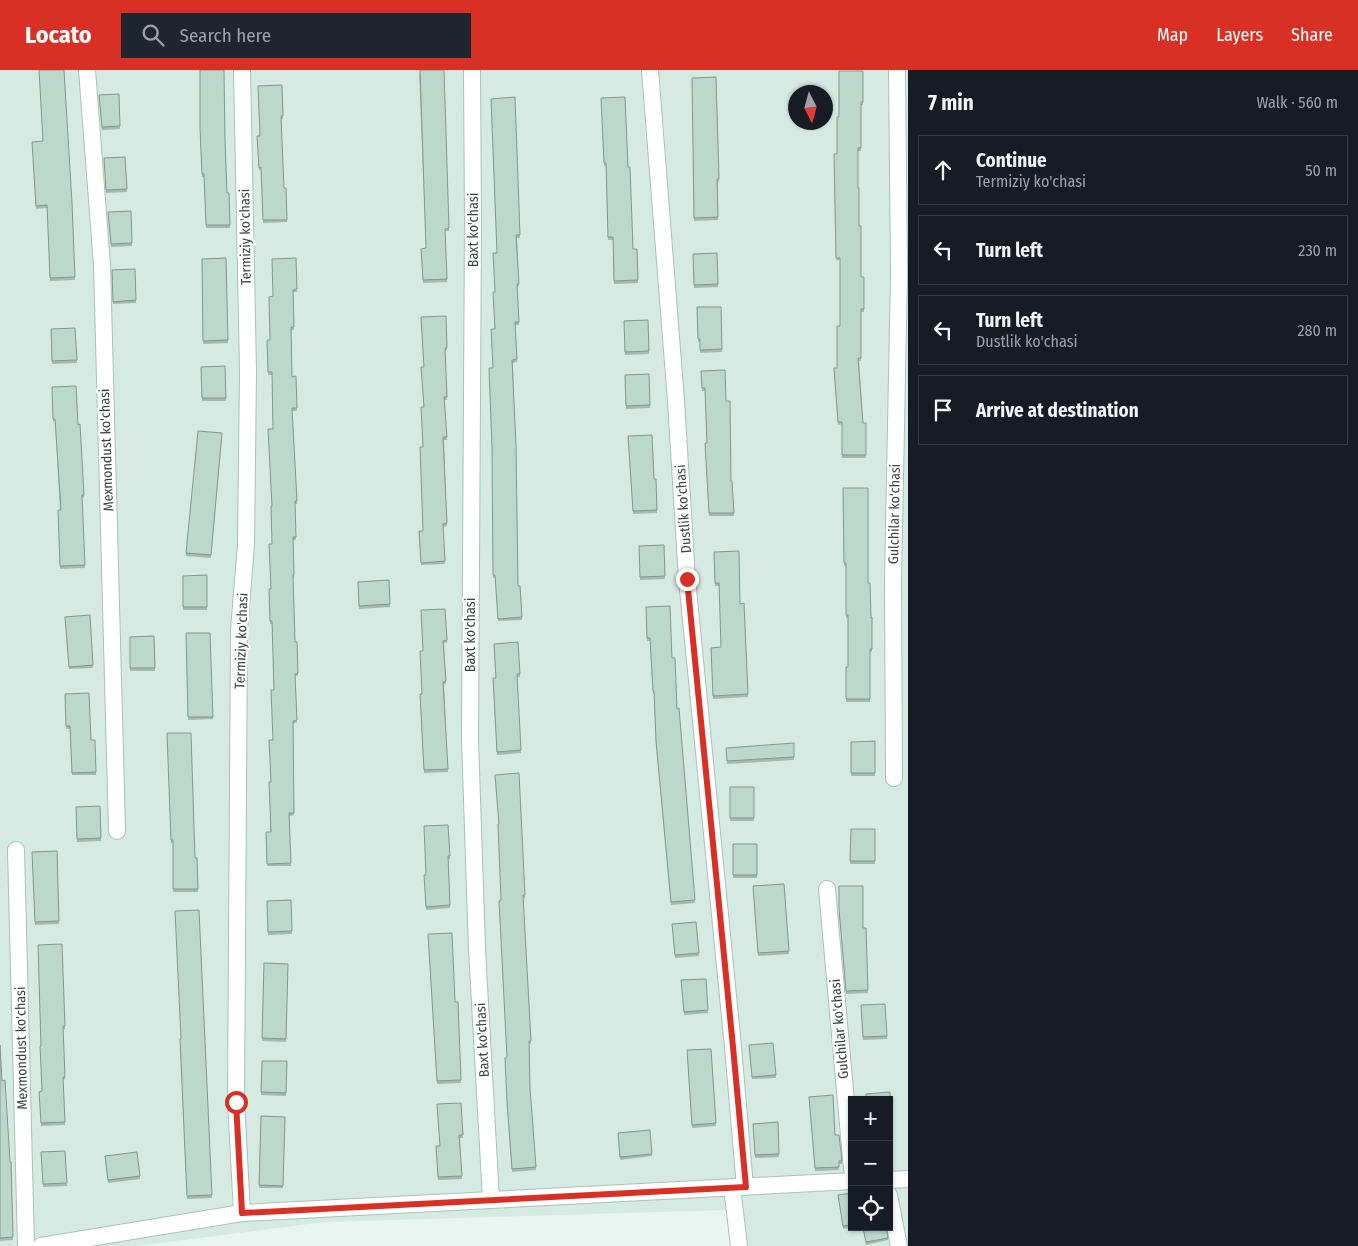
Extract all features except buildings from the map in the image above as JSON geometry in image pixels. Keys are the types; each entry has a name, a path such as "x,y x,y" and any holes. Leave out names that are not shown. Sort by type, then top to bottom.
{"street":[{"name":"Mexmondust ko'chasi","path":"87,70 102,265 117,831"},
{"name":"Termiziy ko'chasi","path":"242,70 248,371 246,545 239,630 236,1102 242,1213"},
{"name":"Baxt ko'chasi","path":"472,70 470,739 477,949 491,1200"},
{"name":"Dustlik ko'chasi","path":"650,70 676,401 687,579 733,1047 739,1187 739,1246"},
{"name":"Gulchilar ko'chasi","path":"894,778 893,581 902,425 897,70"},
{"name":"Mexmondust ko'chasi","path":"16,850 26,1246"},
{"name":"Gulchilar ko'chasi","path":"827,889 850,1141"},
{"path":"893,1180 908,1179"},
{"path":"41,1246 242,1213 848,1181"},
{"path":"893,1218 898,1246"}],"shaded area":[{"path":"0,70 908,70 908,1246 732,1246 728,1210 324,1222 137,1246 0,1246"}],"route":[{"path":"236,1102 242,1213 746,1187 687,579"}]}
